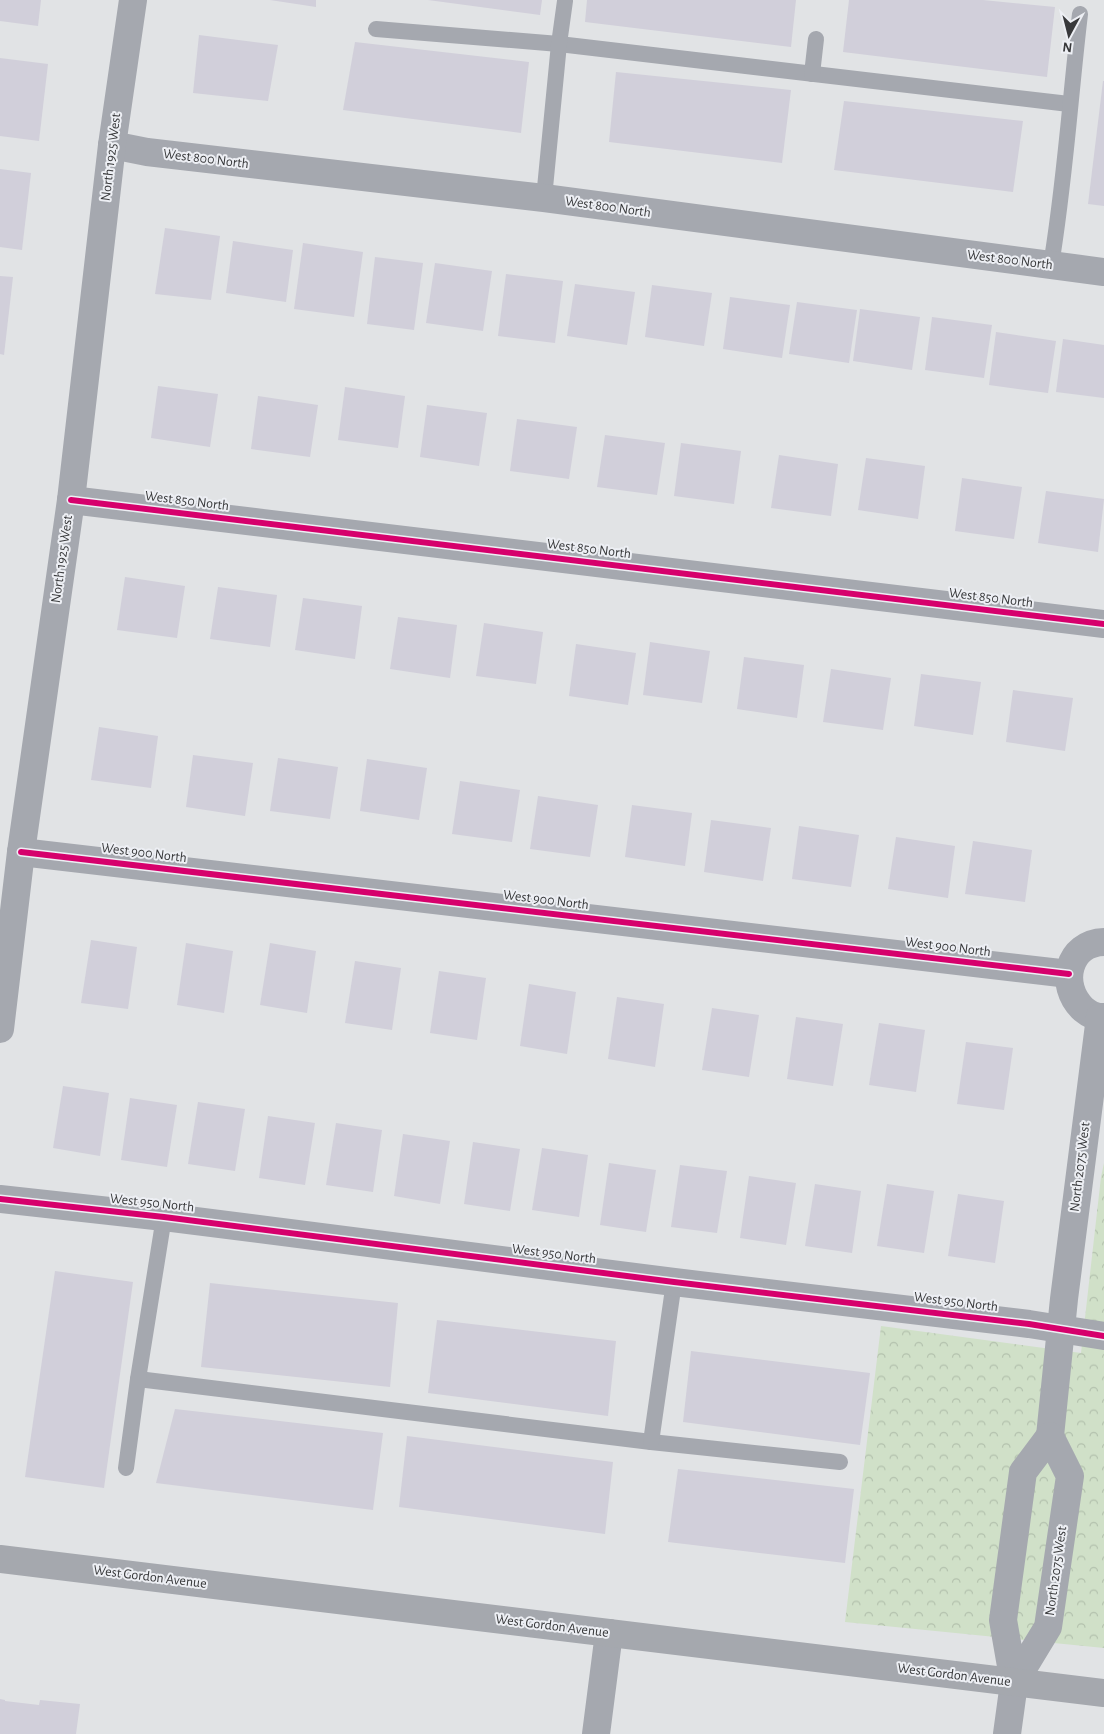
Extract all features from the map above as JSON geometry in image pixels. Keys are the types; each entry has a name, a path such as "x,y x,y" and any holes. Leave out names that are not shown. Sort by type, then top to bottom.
{"main road":[{"name":"West Gordon Avenue","path":"0,1559 1104,1693"}],"street":[{"name":"North 1925 West","path":"0,1029 21,852 71,500 112,145 133,0"},
{"name":"West 800 North","path":"112,145 147,152 544,198 1104,272"},
{"name":"West 850 North","path":"71,500 1104,624"},
{"name":"West 900 North","path":"21,852 1068,974"},
{"path":"1102,1017 1088,1014 1075,1001 1069,988 1068,974 1078,954 1089,946 1104,942"},
{"name":"North 2075 West","path":"1014,1682 1048,1626 1070,1476 1050,1436 1060,1329 1102,1017"},
{"name":"West 950 North","path":"0,1199 164,1217 674,1282 888,1306 1104,1336"},
{"path":"1007,1734 1014,1682 1002,1620 1021,1481 1023,1472 1050,1436"},
{"path":"596,1734 609,1633"}],"lane":[{"path":"544,198 559,44 566,1"},
{"path":"1051,265 1080,14"},
{"path":"376,29 559,44 1069,104"},
{"path":"812,74 816,39"},
{"path":"126,1468 164,1217"},
{"path":"651,1442 674,1282"},
{"path":"138,1379 651,1442 840,1462"}],"green space":[{"path":"1104,1163 1104,1648 845,1622 881,1326 1081,1353"}],"building":[{"path":"0,0 41,0 38,26 0,21"},
{"path":"270,0 316,0 316,7"},
{"path":"428,0 542,0 540,15"},
{"path":"587,0 796,0 791,47 585,22"},
{"path":"849,0 983,0 1055,7 1047,77 843,52"},
{"path":"199,35 278,45 268,101 193,93"},
{"path":"355,42 529,62 521,133 343,110"},
{"path":"0,58 48,64 39,141 0,136"},
{"path":"616,72 791,90 782,163 609,142"},
{"path":"1104,81 1104,206 1088,204"},
{"path":"844,101 1023,121 1013,192 834,170"},
{"path":"0,169 31,173 22,250 0,247"},
{"path":"165,228 220,236 211,300 155,294"},
{"path":"233,241 293,250 286,302 226,293"},
{"path":"303,243 363,252 354,317 294,309"},
{"path":"375,257 423,263 414,330 367,324"},
{"path":"435,263 492,271 483,331 426,323"},
{"path":"506,274 563,281 555,343 498,336"},
{"path":"0,276 13,277 4,355 0,354"},
{"path":"575,284 635,292 627,345 567,336"},
{"path":"652,285 712,293 704,346 645,337"},
{"path":"730,297 790,305 782,358 723,349"},
{"path":"797,302 857,310 849,363 789,354"},
{"path":"860,309 920,317 912,370 853,361"},
{"path":"932,317 992,325 984,378 925,370"},
{"path":"996,332 1056,341 1048,393 989,385"},
{"path":"1063,339 1104,345 1104,398 1056,392"},
{"path":"158,386 218,394 210,447 151,438"},
{"path":"345,387 405,396 398,448 338,440"},
{"path":"258,396 318,405 310,457 251,449"},
{"path":"427,405 487,413 479,466 420,457"},
{"path":"517,419 577,427 569,479 510,471"},
{"path":"605,435 665,443 657,495 597,487"},
{"path":"681,443 741,451 734,504 674,496"},
{"path":"779,455 838,464 831,516 771,508"},
{"path":"866,458 925,466 918,519 858,510"},
{"path":"962,478 1022,487 1014,539 955,531"},
{"path":"1046,491 1104,499 1098,552 1038,543"},
{"path":"125,577 185,586 177,638 117,630"},
{"path":"218,587 277,595 270,647 210,639"},
{"path":"303,598 362,606 355,659 295,650"},
{"path":"398,617 457,625 450,678 390,669"},
{"path":"484,623 543,632 536,684 476,676"},
{"path":"650,642 710,651 702,703 643,695"},
{"path":"576,644 636,653 628,705 569,696"},
{"path":"744,657 804,665 797,718 737,709"},
{"path":"831,669 891,678 883,730 823,722"},
{"path":"921,674 981,682 973,735 914,726"},
{"path":"1013,690 1073,698 1065,751 1006,742"},
{"path":"99,727 158,736 151,788 91,780"},
{"path":"193,755 253,763 245,816 186,807"},
{"path":"278,758 338,767 330,819 270,811"},
{"path":"367,759 427,768 419,820 360,811"},
{"path":"460,781 520,790 512,842 452,834"},
{"path":"538,796 598,805 590,857 530,849"},
{"path":"632,805 692,813 685,866 625,857"},
{"path":"711,820 771,828 763,881 704,872"},
{"path":"799,826 859,835 851,887 792,879"},
{"path":"896,837 955,846 948,898 888,889"},
{"path":"973,841 1032,850 1025,902 965,894"},
{"path":"91,940 137,947 128,1009 81,1003"},
{"path":"186,943 233,951 224,1013 177,1005"},
{"path":"270,943 316,951 307,1013 260,1005"},
{"path":"355,961 401,968 392,1030 345,1023"},
{"path":"439,971 486,978 477,1040 430,1033"},
{"path":"529,984 576,992 567,1054 520,1046"},
{"path":"617,997 664,1004 655,1067 608,1059"},
{"path":"712,1008 759,1015 749,1077 702,1070"},
{"path":"796,1017 843,1024 833,1086 787,1079"},
{"path":"879,1023 925,1030 916,1092 869,1085"},
{"path":"966,1042 1013,1048 1004,1110 957,1104"},
{"path":"63,1086 109,1093 100,1156 53,1148"},
{"path":"130,1098 177,1105 167,1167 121,1160"},
{"path":"198,1102 245,1109 235,1171 188,1164"},
{"path":"268,1116 315,1123 305,1185 259,1178"},
{"path":"336,1123 382,1130 373,1192 326,1185"},
{"path":"403,1134 450,1141 440,1204 394,1196"},
{"path":"473,1142 520,1149 510,1211 464,1204"},
{"path":"542,1148 588,1155 579,1217 532,1210"},
{"path":"609,1163 656,1170 646,1232 600,1225"},
{"path":"680,1165 727,1171 717,1233 671,1227"},
{"path":"749,1176 796,1183 786,1245 740,1238"},
{"path":"815,1184 861,1191 852,1253 805,1246"},
{"path":"887,1184 934,1191 924,1253 877,1246"},
{"path":"958,1194 1004,1201 995,1263 948,1256"},
{"path":"55,1271 133,1282 104,1488 25,1477"},
{"path":"210,1283 398,1303 390,1387 201,1367"},
{"path":"437,1320 616,1341 608,1416 428,1393"},
{"path":"691,1351 870,1373 860,1445 683,1422"},
{"path":"175,1409 383,1433 373,1510 156,1483"},
{"path":"407,1436 613,1462 605,1534 399,1507"},
{"path":"678,1469 854,1489 845,1563 668,1542"},
{"path":"0,1699 39,1705 40,1700 80,1704 76,1734 0,1734"}],"cycle path":[{"path":"71,500 1104,624"},
{"path":"21,852 1069,974"},
{"path":"0,1199 164,1217 674,1282 1029,1324 1104,1336"}]}
